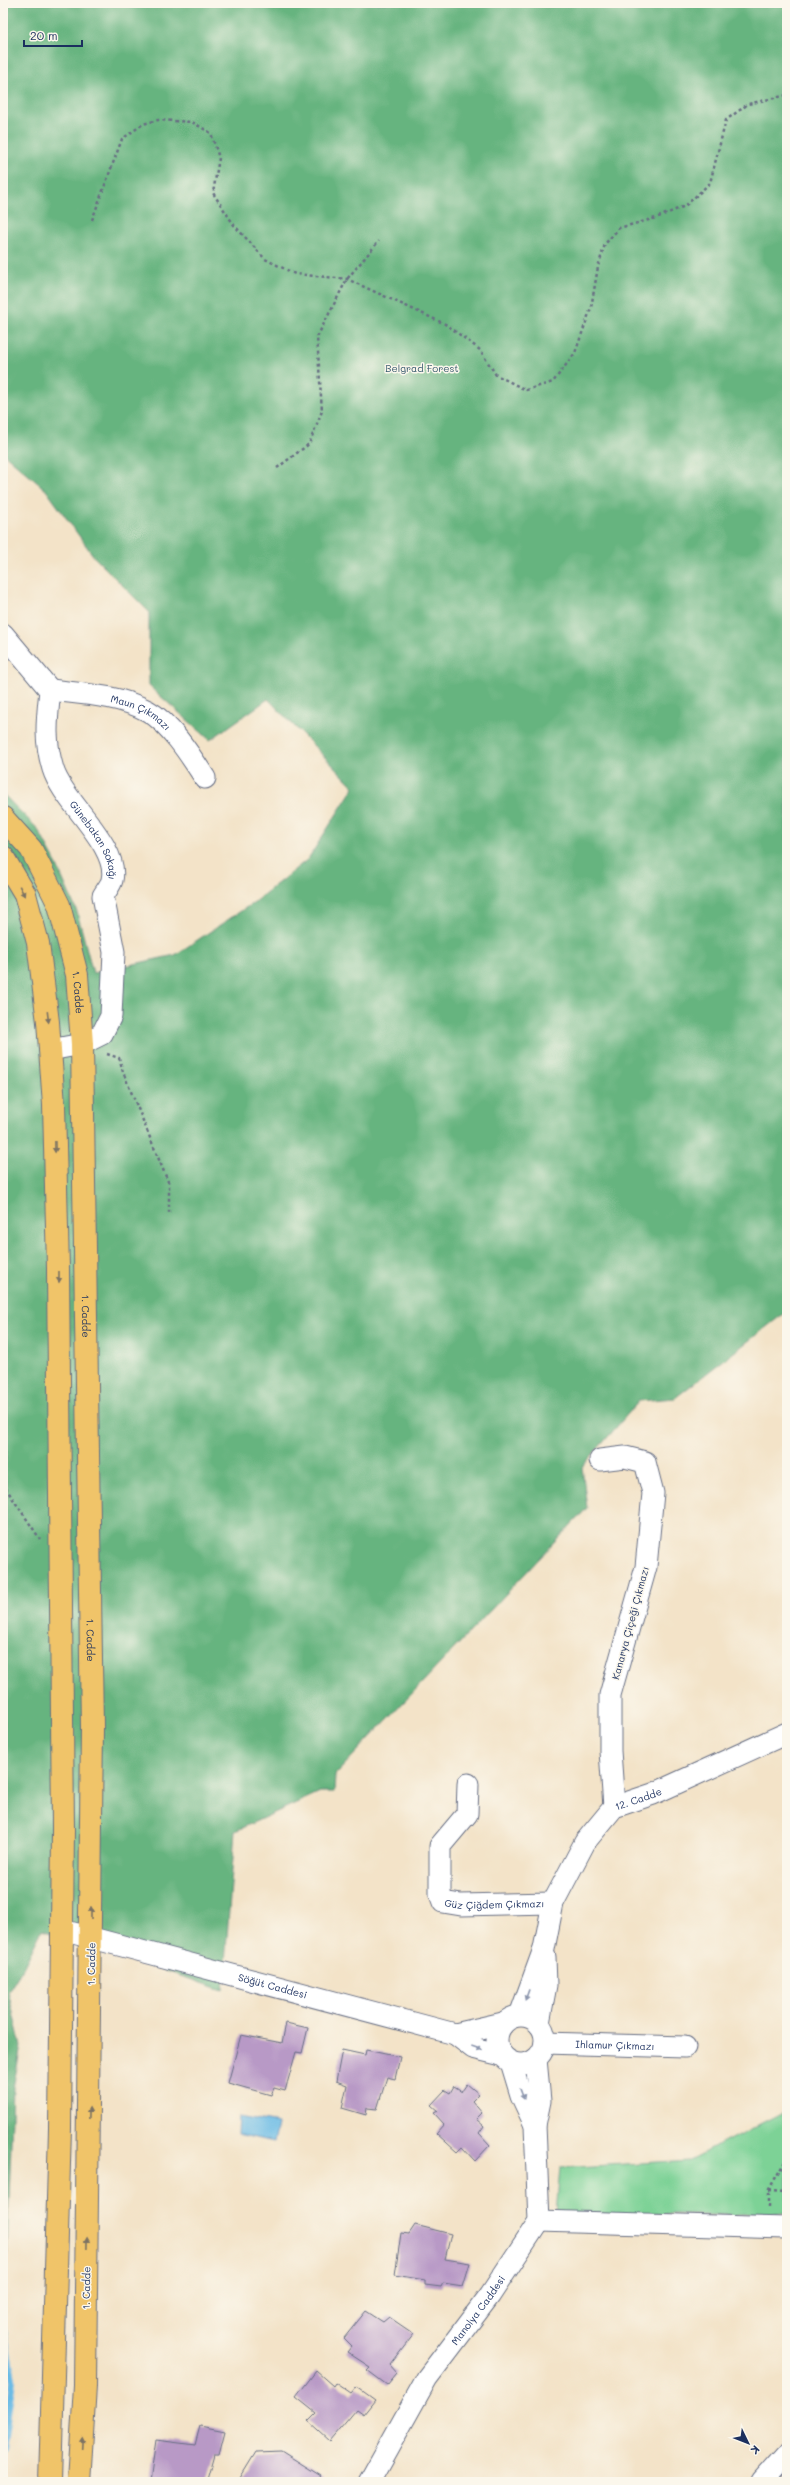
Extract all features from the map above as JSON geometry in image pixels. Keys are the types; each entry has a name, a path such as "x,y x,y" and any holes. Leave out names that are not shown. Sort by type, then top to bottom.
{"main road":[{"name":"1. Cadde","path":"3,818 31,849 59,906 77,975 82,1044 92,1728 91,1936 85,2386 79,2482"},
{"path":"3,857 24,894 38,943 50,1050 54,1105 58,1269 62,1930 55,2336 50,2482"}],"street":[{"path":"3,634 50,690"},
{"name":"Maun Çıkmazı","path":"50,690 109,697 149,712 182,742 205,778"},
{"name":"Günebakan Sokağı","path":"50,690 45,734 54,770 104,846 111,863 112,881 103,896 114,952 111,1016 102,1034"},
{"path":"50,1050 82,1044 102,1034"},
{"name":"Kanarya Çiçeği Çıkmazı","path":"600,1460 625,1457 645,1462 653,1493 646,1567 610,1694 610,1751 614,1807"},
{"name":"12. Cadde","path":"521,2021 546,1985 544,1949 553,1903 585,1842 614,1807 653,1794 787,1732"},
{"name":"Güz Çiğdem Çıkmazı","path":"468,1784 467,1814 440,1846 440,1894 443,1902 469,1905 553,1903"},
{"name":"Söğüt Caddesi","path":"62,1930 91,1936 455,2034"},
{"path":"521,2021 497,2043 506,2059 521,2095 536,2125"},
{"path":"455,2034 521,2021 543,2029 540,2051 540,2101 536,2125 539,2221 777,2228"},
{"path":"455,2034 473,2048 524,2064 540,2051"},
{"name":"Ihlamur Çıkmazı","path":"540,2051 685,2047"},
{"name":"Manolya Caddesi","path":"368,2482 427,2378 490,2295 539,2221"},
{"path":"762,2482 787,2454"}],"path":[{"path":"92,220 122,139 143,124 158,120 192,122 211,133 219,158 213,193 234,225 265,259 295,274 347,279 447,325 480,350 496,374 526,390 553,382 575,353 591,308 598,267 605,244 619,228 656,218 685,206 710,183 726,120 748,104 787,95"},
{"path":"276,468 310,444 322,411 317,337 347,279 379,241"},
{"path":"102,1034 107,1055 119,1058 122,1072 169,1184 169,1216"},
{"path":"3,1416 5,1487 40,1539"},
{"path":"777,2228 768,2191 787,2158"},
{"path":"768,2191 787,2192"}],"green space":[{"name":"Belgrad Forest","path":"3,3 787,3 787,1311 675,1398 639,1401 582,1467 587,1508 335,1775 334,1792 320,1792 235,1831 223,1990 42,1930 23,1968 8,1992 21,2046 13,2088 7,2254 3,2276 3,794 37,828 54,859 77,912 93,973 175,955 253,903 308,859 354,787 268,699 210,740 149,686 149,612 95,558 46,490 3,453"},
{"path":"787,2110 787,2214 556,2214 560,2168 690,2160"}],"water":[{"path":"238,2117 278,2124 274,2142 237,2134"}],"building":[{"path":"286,2023 308,2028 302,2053 296,2052 285,2091 274,2088 271,2095 228,2083 241,2035 282,2043"},
{"path":"342,2050 365,2055 366,2050 400,2057 395,2079 387,2077 377,2109 367,2108 366,2115 342,2108 347,2085 336,2081"},
{"path":"467,2084 479,2094 472,2101 482,2113 476,2119 484,2126 479,2133 490,2145 475,2161 462,2147 457,2152 436,2133 444,2124 434,2113 438,2111 431,2105 445,2090 450,2093 454,2086 462,2091"},
{"path":"415,2225 451,2234 445,2259 470,2263 463,2286 443,2283 441,2287 425,2285 425,2280 395,2275 401,2233 409,2234"},
{"path":"366,2311 383,2322 389,2317 414,2334 390,2365 397,2373 387,2385 367,2370 370,2367 347,2352 352,2346 344,2338"},
{"path":"316,2371 333,2386 335,2383 351,2394 357,2387 375,2400 363,2415 356,2410 330,2441 308,2421 316,2413 296,2397"},
{"path":"200,2426 225,2431 219,2454 214,2454 206,2482 150,2482 156,2440 195,2445"},
{"path":"281,2451 321,2476 316,2482 246,2482 240,2478 256,2452"}],"waterway":[{"path":"3,2326 13,2379 3,2449"}]}
